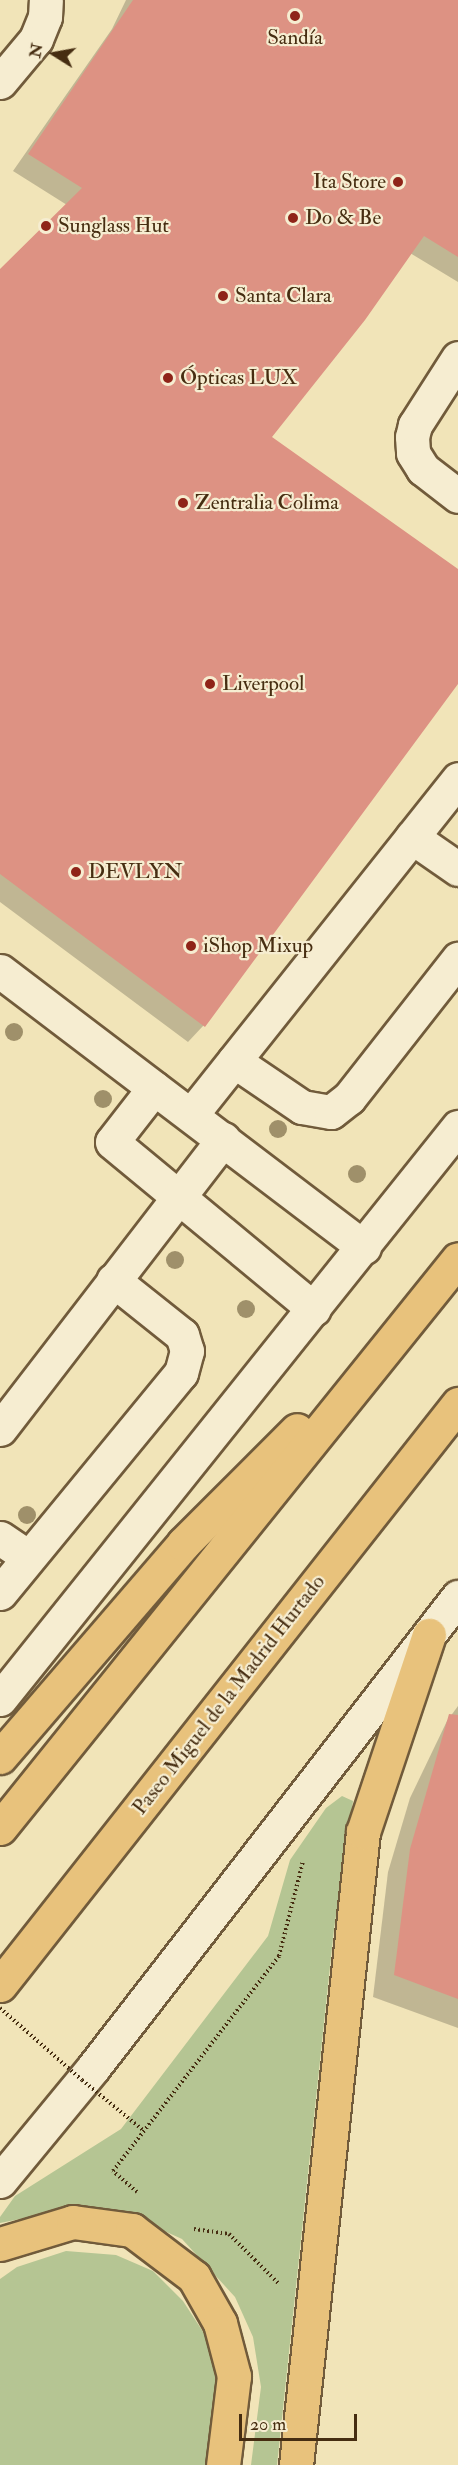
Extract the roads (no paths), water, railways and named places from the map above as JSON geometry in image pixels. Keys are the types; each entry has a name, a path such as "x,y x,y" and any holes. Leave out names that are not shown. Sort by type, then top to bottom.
{"main road":[{"path":"0,1828 458,1259"},
{"path":"0,1757 183,1544 421,1305"},
{"name":"Paseo Miguel de la Madrid Hurtado","path":"0,1985 458,1404"},
{"path":"296,2465 363,1832 429,1635"},
{"path":"0,2244 73,2222 132,2230 195,2277 220,2323 234,2376 223,2465"}],"street":[{"path":"0,82 36,39 45,17 46,0"},
{"path":"458,358 415,424 412,437 413,453 423,469 458,496"},
{"path":"191,1115 458,779"},
{"path":"412,837 458,869"},
{"path":"234,1061 302,1107 331,1112 349,1098 458,959"},
{"path":"0,971 364,1247"},
{"path":"154,1088 112,1142 314,1309"},
{"path":"0,1699 458,1127"},
{"path":"0,1428 177,1195 223,1139"},
{"path":"0,1593 181,1373 186,1351 182,1335 113,1280"},
{"path":"0,1538 28,1557"},
{"path":"0,2181 93,2068 458,1597"}],"place":[{"name":"Sandía","path":"295,16"},
{"name":"Ita Store","path":"398,182"},
{"name":"Do & Be","path":"293,218"},
{"name":"Sunglass Hut","path":"46,226"},
{"name":"Santa Clara","path":"223,296"},
{"name":"Ópticas LUX","path":"168,378"},
{"name":"Zentralia Colima","path":"183,503"},
{"name":"Liverpool","path":"210,684"},
{"name":"DEVLYN","path":"76,872"},
{"name":"iShop Mixup","path":"191,946"}]}
